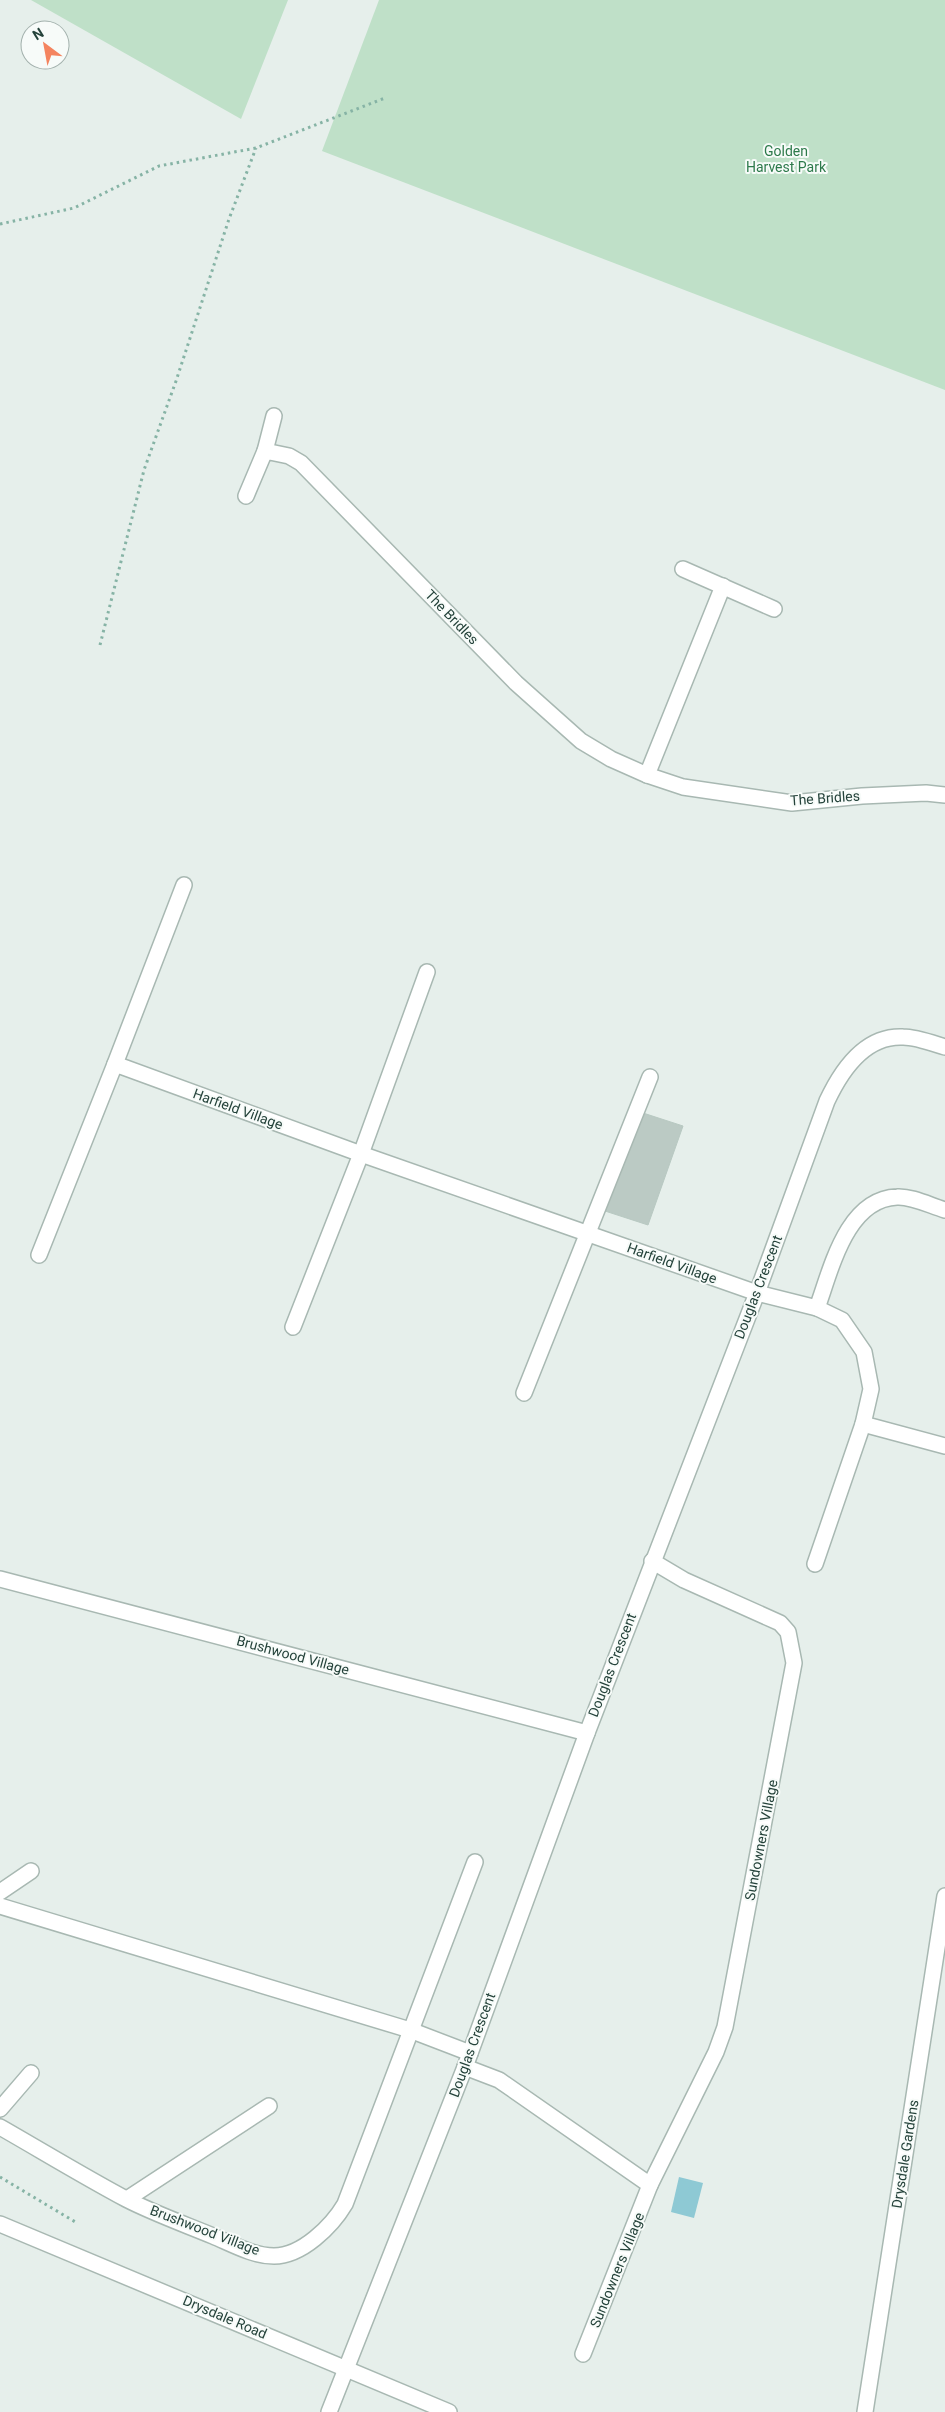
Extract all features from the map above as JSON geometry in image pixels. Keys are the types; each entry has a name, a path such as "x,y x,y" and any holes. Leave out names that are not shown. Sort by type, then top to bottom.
{"street":[{"path":"246,496 265,451 274,416"},
{"name":"The Bridles","path":"265,451 293,457 313,473 516,683 581,741 611,759 647,775 683,787 792,803 862,796 926,793 945,795"},
{"path":"683,569 774,609"},
{"path":"647,775 723,586"},
{"path":"39,1255 184,885"},
{"path":"293,1327 362,1154 427,972"},
{"name":"Douglas Crescent","path":"329,2412 467,2060 587,1733 757,1293 827,1101 838,1076 857,1054 876,1042 902,1036 945,1047"},
{"name":"Harfield Village","path":"115,1064 362,1154 757,1293 817,1308 842,1320 864,1352 871,1389 863,1424 815,1564"},
{"path":"524,1394 650,1077"},
{"path":"817,1308 845,1233 865,1211 881,1201 898,1197 945,1210"},
{"path":"863,1424 945,1446"},
{"name":"Sundowners Village","path":"583,2354 650,2186 716,2052 725,2027 794,1663 788,1632 780,1623 684,1580 652,1561"},
{"name":"Brushwood Village","path":"0,1578 587,1733"},
{"name":"Brushwood Village","path":"0,2127 127,2199 250,2251 274,2256 290,2253 318,2236 334,2222 345,2204 475,1862"},
{"path":"0,1892 31,1871"},
{"name":"Drysdale Gardens","path":"865,2412 945,1896"},
{"path":"0,1906 410,2030 467,2060 499,2080 650,2186"},
{"path":"0,2109 32,2073"},
{"path":"127,2199 269,2106"},
{"name":"Drysdale Road","path":"0,2224 449,2412"}],"path":[{"path":"0,224 74,208 159,166 256,148 385,98"},
{"path":"100,645 144,470 176,381 229,219 256,148"}],"green space":[{"path":"31,0 288,0 241,119 70,22 70,20 66,20"},
{"name":"Golden Harvest Park","path":"379,0 945,0 945,390 322,151"}],"water":[{"path":"679,2177 703,2183 694,2218 671,2212"}],"building":[{"path":"640,1112 683,1126 648,1225 605,1211"}]}
